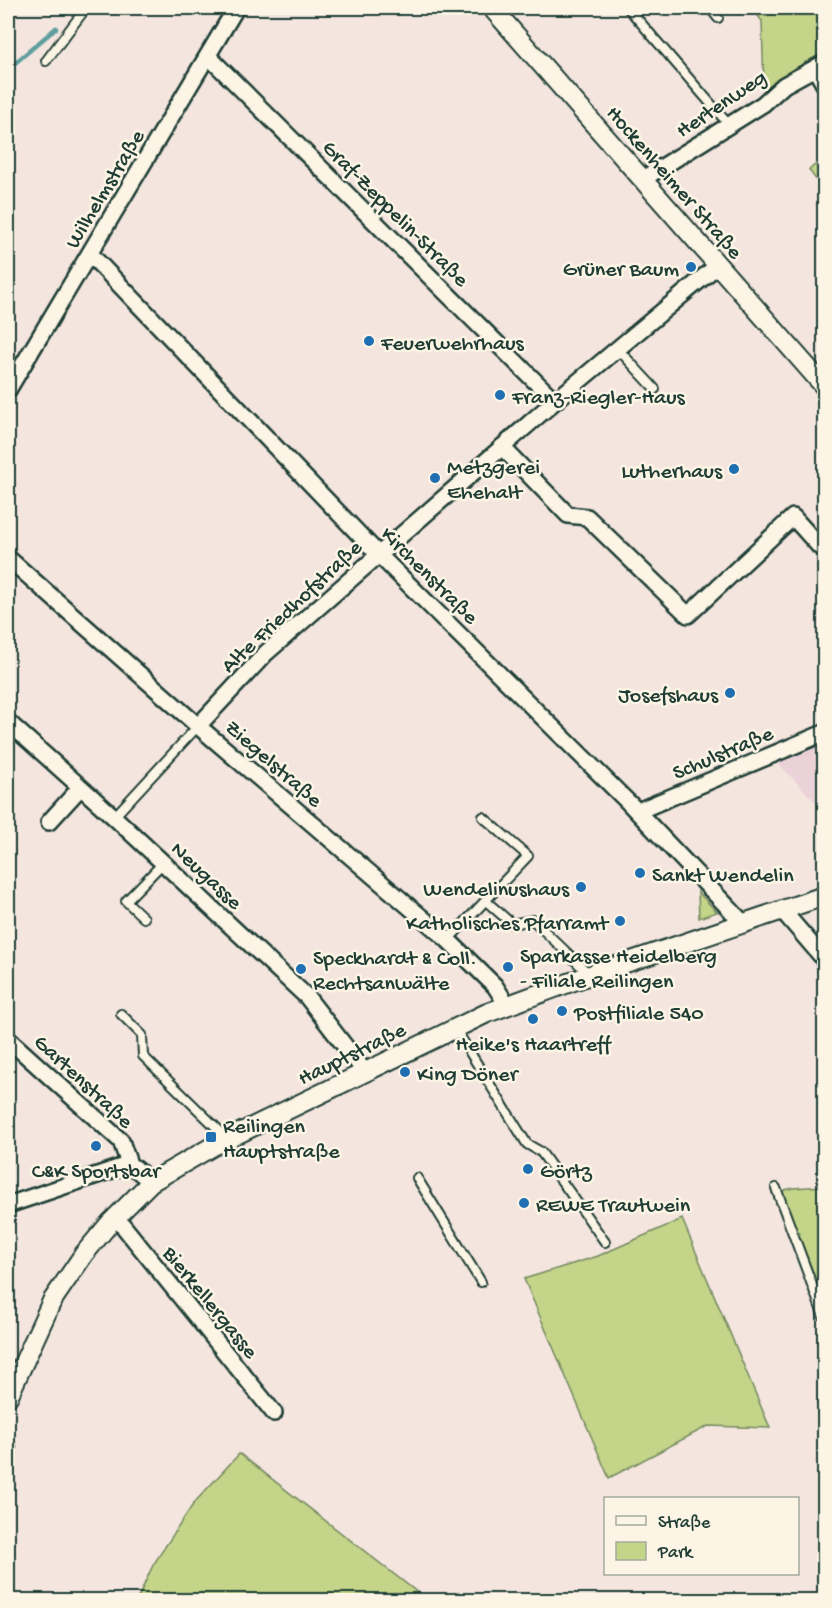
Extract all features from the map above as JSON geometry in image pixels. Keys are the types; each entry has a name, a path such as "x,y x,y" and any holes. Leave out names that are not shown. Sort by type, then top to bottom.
{"street":[{"name":"Hockenheimer Straße","path":"492,8 825,386"},
{"name":"Wilhelmstraße","path":"8,390 208,56 231,9"},
{"name":"Graf-Zeppelin-Straße","path":"208,56 555,401"},
{"name":"Hertenweg","path":"643,179 730,126 763,104 784,85 820,66"},
{"path":"820,66 825,84"},
{"name":"Kirchenstraße","path":"90,254 378,554 638,811 743,923"},
{"name":"Alte Friedhofstraße","path":"198,726 266,652 555,401 718,265"},
{"path":"502,447 568,515 587,517 688,615 793,517 823,547"},
{"name":"Ziegelstraße","path":"8,558 198,726 448,940 495,986 507,1005"},
{"name":"Neugasse","path":"8,722 163,862 307,997 365,1072"},
{"name":"Schulstraße","path":"638,811 825,733"},
{"path":"49,822 80,789"},
{"name":"Hauptstraße","path":"8,1397 52,1301 84,1254 116,1216 151,1182 228,1138 507,1005 825,896"},
{"path":"782,910 825,959"},
{"name":"Gartenstraße","path":"8,1039 121,1142 130,1167"},
{"path":"8,1205 111,1170 130,1167 142,1173 151,1182"},
{"name":"Bierkellergasse","path":"116,1216 274,1413"}],"lane":[{"path":"46,61 86,8"},
{"path":"628,8 730,126"},
{"path":"710,8 718,18"},
{"path":"618,349 655,389"},
{"path":"114,817 198,726"},
{"path":"448,940 528,856 483,817"},
{"path":"144,918 126,901 163,862"},
{"path":"486,901 512,924 532,920 590,975"},
{"path":"122,1014 142,1035 143,1056 228,1138"},
{"path":"455,1028 527,1144 541,1152 604,1242"},
{"path":"417,1178 481,1282"},
{"path":"776,1188 825,1317"},
{"path":"8,1445 11,1447 8,1454"}],"shaded area":[{"path":"824,741 824,811 778,763"}],"green space":[{"path":"758,8 824,8 824,53 764,89 762,21 758,16"},
{"path":"824,158 824,191 809,170"},
{"path":"698,892 717,912 699,918"},
{"path":"824,1186 824,1324 772,1193 793,1188"},
{"path":"682,1219 770,1428 708,1426 609,1478 524,1279 598,1256"},
{"path":"239,1454 427,1600 137,1600 153,1565 194,1503"}],"waterway":[{"path":"8,69 56,28"}],"place":[{"name":"Grüner Baum","path":"691,267"},
{"name":"Feuerwehrhaus","path":"369,341"},
{"name":"Franz-Riegler-Haus","path":"500,395"},
{"name":"Lutherhaus","path":"734,469"},
{"name":"Metzgerei Ehehalt","path":"435,478"},
{"name":"Josefshaus","path":"730,693"},
{"name":"Sankt Wendelin","path":"640,873"},
{"name":"Wendelinushaus","path":"581,887"},
{"name":"Katholisches Pfarramt","path":"620,921"},
{"name":"Sparkasse Heidelberg - Filiale Reilingen","path":"508,967"},
{"name":"Speckhardt & Coll. Rechtsanwälte","path":"301,969"},
{"name":"Postfiliale 540","path":"562,1011"},
{"name":"Heike's Haartreff","path":"533,1019"},
{"name":"King Döner","path":"405,1072"},
{"name":"Reilingen Hauptstraße","path":"211,1137"},
{"name":"C&K Sportsbar","path":"96,1146"},
{"name":"Görtz","path":"528,1169"},
{"name":"REWE Trautwein","path":"524,1203"}]}
